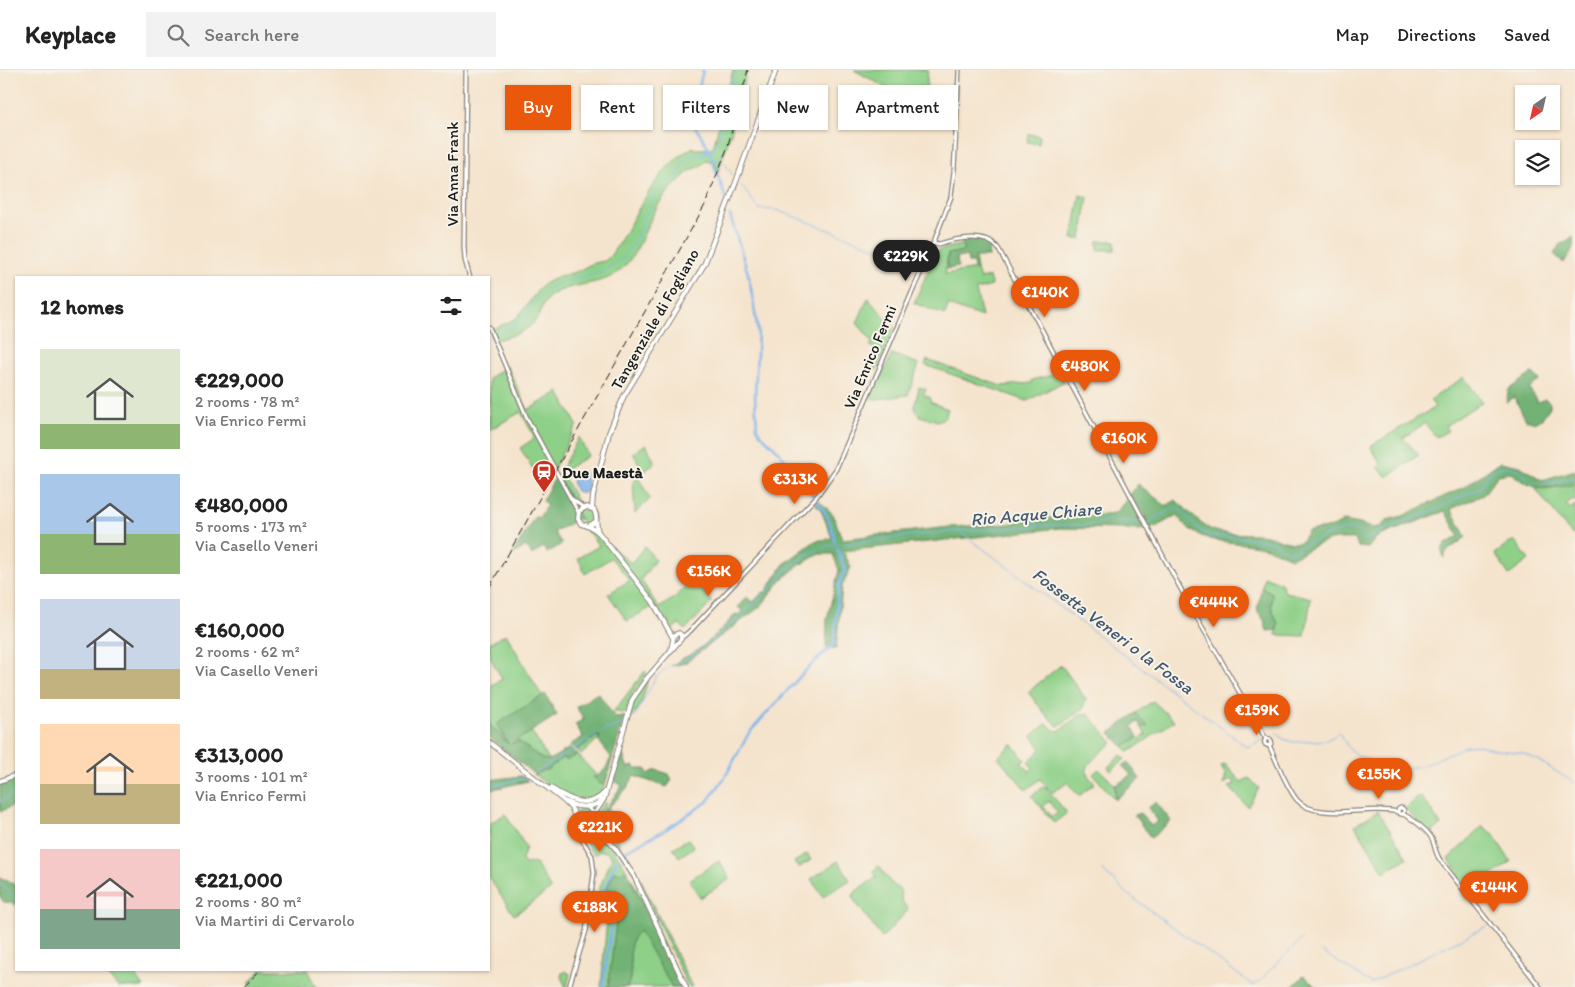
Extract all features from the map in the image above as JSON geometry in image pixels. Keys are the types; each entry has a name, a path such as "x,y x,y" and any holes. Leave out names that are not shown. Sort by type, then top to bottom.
{"main road":[{"name":"Tangenziale di Fogliano","path":"592,509 593,496 609,433 618,407 704,265 776,71"},
{"name":"Tangenziale di Fogliano","path":"585,507 593,496"},
{"path":"599,533 595,522 596,514 592,509 585,507 579,511 579,522 599,533 653,602 668,630 680,640"},
{"path":"587,526 595,522"},
{"path":"675,636 680,640"},
{"path":"671,650 675,636"},
{"path":"585,825 593,817 602,802 623,727 635,694 680,640"},
{"path":"490,743 564,801 578,824 600,831"},
{"path":"0,782 15,775"},
{"path":"538,781 573,800 594,800 605,794"},
{"path":"564,801 587,806 596,804 605,794"},
{"path":"573,814 580,806"},
{"path":"587,806 592,811 594,823 619,853 634,876 686,987"}],"street":[{"name":"Via Anna Frank","path":"466,70 464,247 470,276"},
{"name":"Via Enrico Fermi","path":"680,640 817,496 830,479 841,457 951,197 959,70"},
{"path":"934,241 943,243 982,238 991,241 998,248 1148,527 1266,739 1265,744 1269,745 1293,794 1306,807 1322,811 1391,810 1398,811 1400,814 1403,812 1412,818 1432,838 1440,860 1540,987"},
{"path":"490,330 527,418 579,511"},
{"path":"571,498 585,507"},
{"path":"675,636 692,629"},
{"path":"569,987 586,930 594,873 592,856 581,837 575,821"},
{"path":"581,837 582,829 585,825"}],"green space":[{"path":"733,70 747,70 743,85 729,85"},
{"path":"854,70 928,70 927,85 882,85"},
{"path":"718,130 732,130 718,172 713,159 710,162 708,160 690,171 680,180 663,198 631,258 614,275 607,279 559,291 549,297 538,317 525,330 495,340 491,330 517,318 542,285 559,276 576,272 593,263 605,261 620,241 646,196 667,168 679,157 693,147 694,149 713,148"},
{"path":"1029,134 1040,136 1039,144 1027,142"},
{"path":"1080,195 1088,197 1081,239 1072,239"},
{"path":"1573,237 1572,250 1565,262 1562,262 1554,254 1560,244 1567,242"},
{"path":"982,239 990,242 992,249 988,250 989,257 975,257 977,269 974,270 973,263 968,263 967,256 957,258 958,267 947,269 948,254 963,251 964,248 961,241"},
{"path":"1098,241 1115,241 1115,250 1098,250"},
{"path":"961,245 964,248 963,251 948,254 945,274 977,269 980,279 989,277 992,286 976,290 982,317 948,305 945,315 914,303 939,250"},
{"path":"868,298 895,328 876,371 869,361 878,353 870,345 873,342 857,323"},
{"path":"892,354 919,364 908,395 877,399 869,398 877,387"},
{"path":"927,360 1001,386 1032,383 1032,380 1060,373 1065,381 1027,401 925,365"},
{"path":"507,366 528,410 559,392 577,425 554,468 549,459 533,469 520,448 535,438 521,412 490,429 490,377"},
{"path":"1533,373 1540,380 1529,388 1537,402 1545,399 1550,403 1550,407 1543,417 1535,423 1526,420 1514,397 1506,403 1509,389"},
{"path":"1464,377 1482,402 1445,426 1448,431 1436,437 1425,423 1403,438 1419,455 1387,477 1378,467 1381,464 1371,447 1372,445 1435,407 1430,400"},
{"path":"919,387 926,389 924,395 931,398 930,402 948,409 945,418 937,421 920,416 914,409"},
{"path":"579,437 588,456 561,472 582,511 588,509 593,512 594,519 590,524 594,530 631,563 645,546 655,560 641,580 659,608 677,596 692,578 712,602 685,630 679,624 672,630 666,619 661,622 652,607 627,621 608,594 630,580 611,558 585,574 578,558 599,546 585,528 558,475"},
{"path":"646,444 655,463 644,472 633,453"},
{"path":"1500,462 1520,466 1542,480 1575,470 1575,485 1541,488 1527,484 1511,473 1498,475 1483,495 1451,509 1466,537 1446,552 1444,558 1442,551 1444,545 1459,536 1445,511 1377,537 1368,548 1358,547 1355,539 1334,539 1318,544 1291,558 1262,547 1213,540 1193,532 1177,515 1158,526 1150,528 1137,504 1134,507 1145,529 1061,528 843,551 851,567 842,586 836,649 826,646 827,619 839,570 833,554 819,554 798,566 781,580 761,606 685,663 672,666 701,648 735,614 738,615 742,611 738,607 746,597 753,602 763,592 765,593 784,564 815,541 832,538 821,510 814,502 817,499 833,514 842,539 949,527 1008,524 1035,518 1062,518 1116,513 1138,484 1166,506 1175,500 1202,524 1217,532 1266,535 1297,543 1301,542 1308,531 1333,527 1344,521 1371,528 1380,527 1387,520 1403,516 1464,487"},
{"path":"558,477 580,518 554,532 562,544 547,553 543,547 532,555 526,546 512,555 535,516 539,518 547,504 542,501 553,481"},
{"path":"638,477 650,499 635,514 633,482"},
{"path":"1575,485 1575,501 1573,499 1566,504 1570,509 1575,505 1575,534 1572,535 1535,488 1543,489"},
{"path":"1514,540 1529,560 1509,575 1495,554"},
{"path":"1264,576 1281,583 1285,592 1311,598 1305,636 1276,635 1278,624 1271,606 1272,593 1262,587"},
{"path":"1262,587 1272,593 1271,606 1278,624 1277,630 1267,631 1264,620 1257,610"},
{"path":"506,634 542,696 497,725 508,744 490,725 490,686 502,679 490,657 490,643"},
{"path":"1061,665 1086,699 1083,709 1058,726 1046,715 1028,692"},
{"path":"645,671 647,673 631,697 625,713 615,712 614,711"},
{"path":"648,679 639,707 632,717 627,720 634,701"},
{"path":"598,693 614,718 624,717 605,785 599,783 593,777 602,772 611,757 598,740 600,736 596,736 577,750 570,745 583,737 575,724 584,719 576,707"},
{"path":"545,694 557,715 512,744 519,742 542,759 549,760 570,748 577,754 567,760 562,758 547,770 535,775 490,738 490,725 509,745 497,724"},
{"path":"1153,701 1174,721 1129,752 1124,747 1138,737 1140,739 1146,735 1142,728 1147,724 1136,713"},
{"path":"1136,713 1148,725 1142,728 1138,722 1132,726 1138,737 1124,747 1110,733"},
{"path":"1081,714 1088,714 1113,743 1096,756 1087,769 1089,777 1095,783 1079,796 1067,782 1052,793 1040,779 1026,790 998,757 1012,744 1025,760 1021,763 1030,771 1033,768 1028,762 1041,749 1032,736 1046,724 1059,731"},
{"path":"531,731 549,760 542,759 519,742 509,745"},
{"path":"597,736 601,736 581,755 577,750"},
{"path":"621,750 628,768 633,766 637,769 646,769 648,774 656,770 669,774 672,780 667,787 634,776 627,788 609,807 606,828 601,821 602,814 622,785 613,781"},
{"path":"577,754 597,776 594,778 599,783 605,785 599,794 591,798 581,799 572,797 552,787 535,775 562,758 574,757"},
{"path":"1121,755 1125,759 1111,771 1108,767"},
{"path":"1128,762 1140,779 1115,800 1115,785 1131,775 1123,766"},
{"path":"1225,764 1241,782 1249,778 1259,788 1248,807 1229,787 1235,785 1233,779 1223,784 1226,775 1221,766"},
{"path":"1099,769 1115,785 1115,800 1093,774"},
{"path":"521,776 528,781 490,790 490,780"},
{"path":"15,777 15,804 0,812 0,783"},
{"path":"1044,786 1067,813 1054,823 1032,796","holes":["1049,801 1058,813 1052,817 1043,806"]},
{"path":"1420,796 1434,812 1433,814 1441,825 1430,834 1405,809"},
{"path":"606,802 601,821 619,842 620,847 641,880 692,987 688,987 637,876 617,847 596,822 595,815"},
{"path":"1156,802 1171,821 1151,838 1134,815 1140,813 1151,826 1158,821 1148,808"},
{"path":"580,808 586,808 590,815 586,822 580,822 576,818 576,812"},
{"path":"1378,811 1407,858 1384,872 1355,825"},
{"path":"505,814 526,847 522,860 525,864 535,863 551,889 514,915 490,879 490,823"},
{"path":"1483,826 1493,834 1511,862 1469,891 1456,874 1458,872 1448,859"},
{"path":"585,827 598,832 612,847 626,869 641,896 682,987 601,987 607,919 604,919 599,889 612,858 607,852 599,851 596,855 591,852 582,835"},
{"path":"688,839 694,847 679,857 673,848"},
{"path":"807,854 811,860 798,868 794,862"},
{"path":"719,861 730,879 700,898 689,880"},
{"path":"838,861 850,880 823,897 811,879"},
{"path":"879,866 891,883 900,890 902,901 908,910 882,938 853,896 856,891 877,877 873,871"},
{"path":"626,870 682,987 672,987 639,931 631,943 631,973 627,987 608,987 616,919 613,900 608,900 606,891 614,871 621,873"},
{"path":"0,878 8,880 15,885 15,904 4,902 0,897"},
{"path":"103,971 133,971 144,987 118,987"},
{"path":"260,971 308,971 316,987 251,987 249,983"},
{"path":"566,971 570,974 567,987 561,977 562,973"},
{"path":"1304,975 1316,987 1292,987"}],"water":[{"path":"576,471 584,472 588,485 587,491 583,493 576,491 573,484 572,478"}],"waterway":[{"path":"703,70 692,117 694,125 707,145 725,196"},
{"path":"490,337 525,320 536,299 549,288 569,279 605,270 623,258 634,243 657,191 678,175 688,157 714,151 721,132 736,70"},
{"path":"702,155 708,148"},
{"path":"713,161 718,159 722,162"},
{"path":"724,163 733,175"},
{"path":"740,184 759,209 777,210 879,249"},
{"path":"730,215 749,277 758,331 755,396 757,427 760,433 780,453 823,509 830,522 835,542"},
{"name":"Rio Acque Chiare","path":"1147,522 1175,508 1181,510 1195,526 1209,536 1238,537 1273,542 1289,551 1342,530 1356,530 1364,538 1369,538 1384,530 1438,509 1478,489 1491,472 1498,468 1516,468 1534,484 1557,482 1575,477"},
{"name":"Rio Acque Chiare","path":"628,721 635,716 656,677 671,665 691,657 763,596 788,568 809,553 827,546 926,534 1046,525 1089,525 1109,520 1143,523"},
{"name":"Fossetta Veneri o la Fossa","path":"962,533 1247,747 1278,733 1283,739 1294,742 1327,740 1339,733 1350,750 1357,755 1380,765 1408,768 1424,765 1466,746 1480,745 1491,749 1522,753 1575,783"},
{"path":"625,851 665,830 707,802 725,777 749,733 805,671 834,644 839,584 845,570 837,548"},
{"name":"Rio Acque Chiare","path":"534,774 606,729 625,723"},
{"name":"Rio Acque Chiare","path":"490,787 529,777"},
{"path":"0,802 15,793"},
{"path":"603,987 611,930 604,890 617,859"},
{"path":"1100,868 1129,895 1254,986 1302,939"},
{"name":"Rio Acque Chiare","path":"0,884 15,897"},
{"path":"1322,952 1371,983 1487,926"}],"railway":[{"path":"490,586 705,205 727,149 748,70"},
{"path":"244,987 259,971"}],"place":[{"name":"Due Maestà","path":"544,493"}]}
